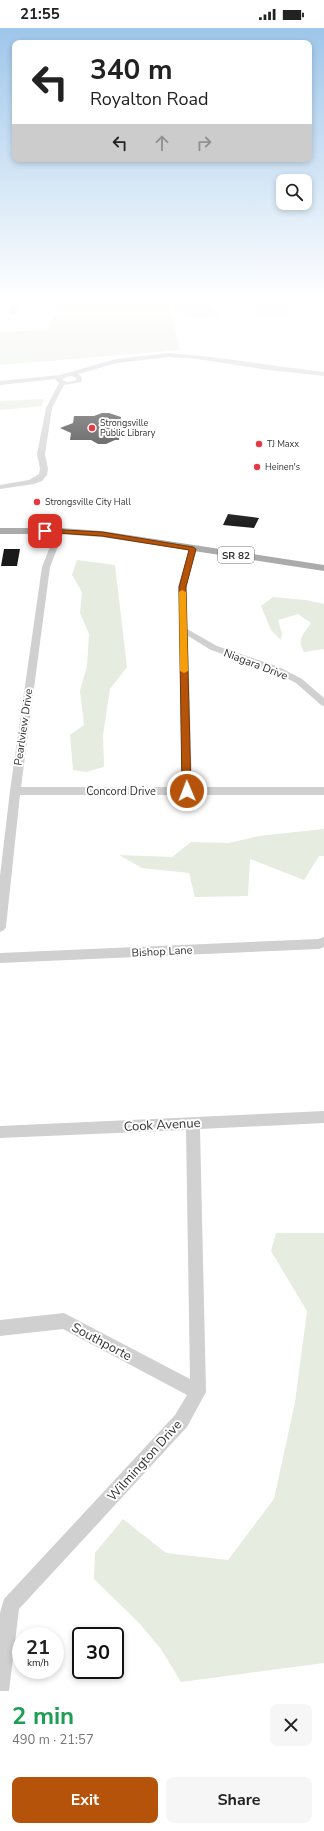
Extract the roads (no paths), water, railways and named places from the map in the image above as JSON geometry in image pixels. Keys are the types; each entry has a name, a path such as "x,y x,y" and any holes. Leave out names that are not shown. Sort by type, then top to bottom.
{"main road":[{"name":"SR 82","path":"0,531 60,531 102,534 324,568"}],"street":[{"path":"60,380 71,375"},
{"path":"73,375 80,378"},
{"path":"58,391 77,382 83,375"},
{"path":"0,487 32,482 39,479 43,474 44,468 41,454 44,435 50,404 58,391 60,380"},
{"path":"0,383 60,380 70,384"},
{"name":"Pearlview Drive","path":"0,927 15,791 46,568 60,531"},
{"path":"187,791 182,587 193,549"},
{"name":"Niagara Drive","path":"183,630 214,648 276,669 299,681 324,703"},
{"name":"Concord Drive","path":"15,791 324,791"},
{"name":"Bishop Lane","path":"0,958 319,944 324,942"},
{"name":"Cook Avenue","path":"0,1132 324,1117"},
{"path":"193,1122 198,1392"},
{"name":"Southporte","path":"0,1328 64,1321 198,1392"},
{"name":"Wilmington Drive","path":"0,1691 10,1605 181,1421 198,1392"}],"place":[{"name":"Strongsville Public Library","path":"92,428"},
{"name":"TJ Maxx","path":"259,444"},
{"name":"Heinen's","path":"257,467"},
{"name":"Strongsville City Hall","path":"37,502"}]}
